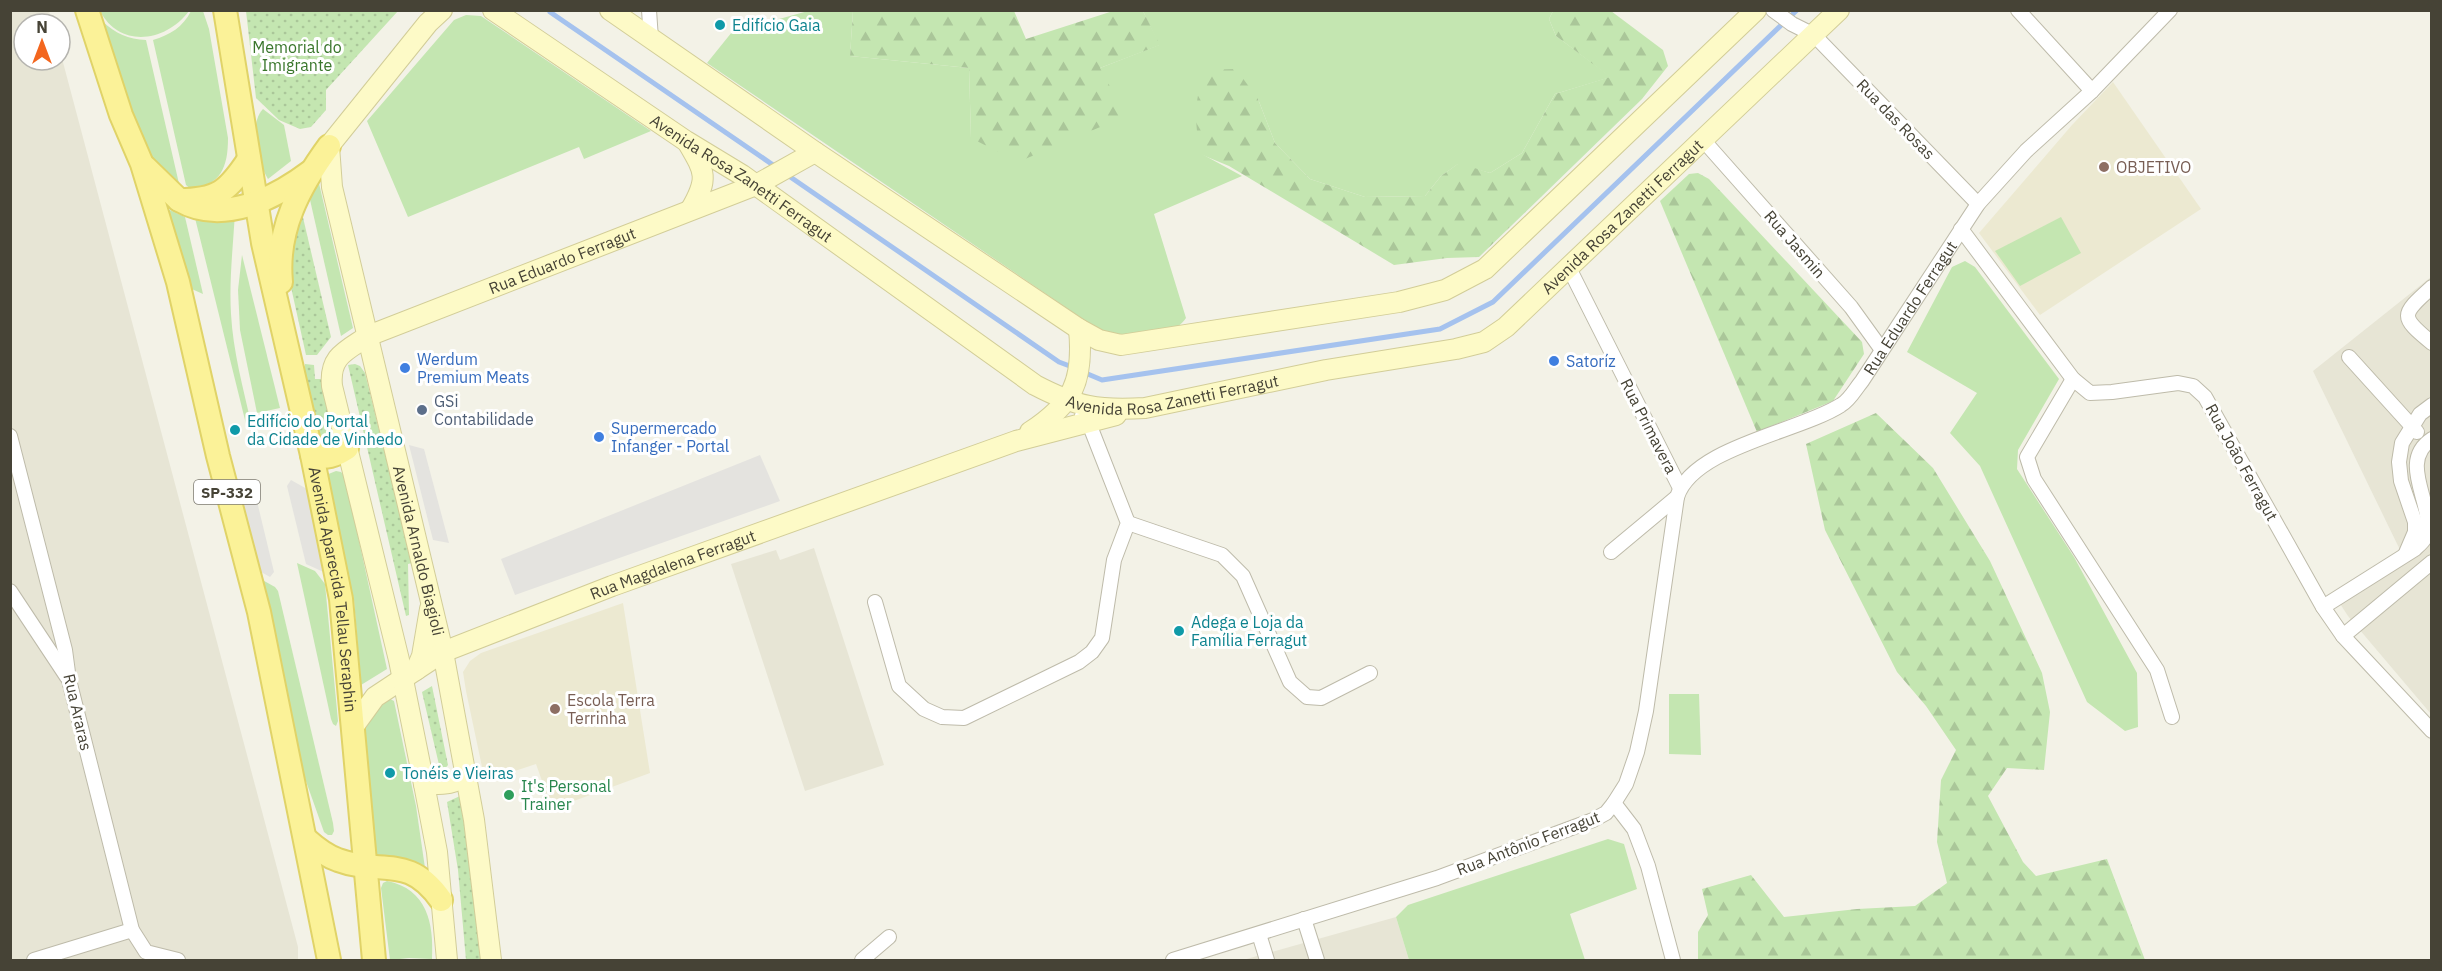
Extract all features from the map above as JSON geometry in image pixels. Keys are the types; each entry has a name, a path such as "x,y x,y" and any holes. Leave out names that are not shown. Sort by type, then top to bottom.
{"main road":[{"name":"Avenida Aparecida Tellau Seraphin","path":"225,10 256,202 341,599 374,960"},
{"path":"289,364 279,268 281,239 292,209 310,172 428,22 442,10"},
{"name":"Avenida Rosa Zanetti Ferragut","path":"493,10 686,141 756,185 1035,385 1068,402 1115,410 1145,408 1326,370 1456,349 1484,342 1506,327 1704,141 1839,10"},
{"path":"610,10 815,152 1079,329 1099,340 1121,345 1399,302 1445,290 1485,269 1756,10"},
{"name":"SP-332","path":"91,21 121,116 142,164 175,270 218,456 260,612 329,960"},
{"path":"686,141 702,168 703,189 692,209"},
{"name":"Avenida Arnaldo Biagioli","path":"329,147 332,187 443,652 474,820 491,960"},
{"name":"Rua Eduardo Ferragut","path":"347,448 332,386 331,372 333,363 340,355 368,336 756,185 815,152"},
{"path":"179,200 202,200 222,191 236,179 249,159"},
{"path":"142,164 179,200 194,208 217,211 256,202 279,192 310,172"},
{"path":"1068,402 1077,380 1081,346 1079,329"},
{"name":"Rua Magdalena Ferragut","path":"1016,441 1047,421 1068,402"},
{"name":"Rua Magdalena Ferragut","path":"354,726 375,697 443,652 612,586 1016,441 1145,408"},
{"path":"312,455 322,458 335,455 347,448 409,674 424,784 437,852 447,960"},
{"path":"409,674 422,656 431,604"},
{"path":"424,784 455,782 465,773"},
{"path":"307,840 337,860 405,870 430,884 441,900"}],"street":[{"path":"649,10 648,27 651,39"},
{"name":"Rua das Rosas","path":"1773,10 1792,24 1814,35 1978,204"},
{"path":"2018,10 2092,90"},
{"name":"Rua Eduardo Ferragut","path":"1611,552 1678,492 1689,476 1710,460 1843,404 1862,381 1978,204 2026,152 2092,90 2170,10"},
{"name":"Rua Jasmin","path":"1704,141 1851,307 1882,350"},
{"name":"Rua João Ferragut","path":"1961,229 2073,379 2090,393 2178,383 2193,386 2198,390 2211,404 2323,607 2343,636 2432,731"},
{"name":"Rua Primavera","path":"1569,268 1678,492"},
{"path":"2432,287 2409,307 2407,317 2411,326 2432,343"},
{"path":"2323,607 2405,556 2424,539 2427,529 2427,518 2417,480 2417,462 2429,440 2412,427 2349,357"},
{"path":"2073,379 2027,457 2034,479 2157,670 2172,717"},
{"path":"875,602 899,686 924,710 942,717 964,718 1079,662 1092,652 1102,638 1114,560 1128,523 1088,421 1068,402"},
{"path":"2405,556 2415,532 2415,522 2401,481 2399,462 2402,443 2420,414 2432,405"},
{"name":"Rua Araras","path":"10,436 17,482 65,650 69,680 132,930 142,956 177,960"},
{"name":"Rua Antônio Ferragut","path":"1173,960 1437,878 1606,813 1626,784 1646,711 1678,492"},
{"path":"1128,523 1222,555 1244,576 1290,682 1307,697 1321,698 1370,673"},
{"path":"2343,636 2432,562"},
{"path":"10,591 69,680"},
{"path":"1614,803 1634,829 1648,866 1673,960"},
{"path":"1304,919 1317,960"},
{"path":"34,960 132,930"},
{"path":"1259,934 1267,960"},
{"path":"862,960 889,938"}],"shaded area":[{"path":"10,11 49,11 12,12 12,72 66,72 298,947 298,960 11,960"},
{"name":"OBJETIVO","path":"2113,82 2201,209 2040,315 1979,233 2072,125"},
{"path":"2431,277 2431,714 2348,616 2333,593 2402,554 2313,371"},
{"path":"409,445 424,449 449,543 433,540"},
{"path":"760,455 780,501 515,595 501,559"},
{"path":"231,480 255,493 274,572 270,577 252,567"},
{"path":"291,480 307,489 328,574 306,564 287,486"},
{"path":"814,548 884,765 805,791 731,564 776,550 780,560"},
{"name":"Escola Terra Terrinha","path":"623,603 650,773 552,809 536,764 485,781 463,672 470,661 481,653"},
{"path":"1396,917 1409,960 1243,960"}],"green space":[{"name":"Memorial do Imigrante","path":"246,10 398,11 326,90 326,110 311,127 300,129 279,120 256,98"},
{"path":"100,11 189,11 168,29 156,35 143,37 131,36 119,31"},
{"path":"191,11 203,11 209,29 228,148 224,166 216,179 201,187 191,189 186,185 153,40 175,30"},
{"path":"808,11 853,11 850,56 969,68 971,138 1100,68 1159,45 1143,11 1553,11 1549,19 1556,36 1611,77 1555,94 1522,153 1490,173 1458,164 1441,176 1425,196 1365,197 1310,179 1275,143 1258,99 1200,153 1242,176 1154,214 1186,318 1169,332 1134,336 1099,330 707,63 732,32"},
{"path":"853,11 1014,11 1026,39 1113,11 1143,11 1160,45 1100,68 1126,116 1018,162 971,138 969,68 850,56"},
{"path":"1553,11 1611,11 1663,50 1668,66 1642,99 1479,257 1447,258 1394,265 1229,166 1200,154 1196,111 1199,91 1206,70 1236,69 1258,99 1275,143 1310,179 1365,197 1425,196 1441,176 1459,163 1490,173 1522,153 1555,94 1610,77 1556,36 1549,19"},
{"path":"466,15 481,16 651,131 584,159 579,147 408,217 367,121 454,20"},
{"path":"102,21 122,35 146,40 180,188 149,163"},
{"path":"263,109 284,125 291,161 268,179 258,154 255,134 258,116"},
{"path":"1698,173 1709,179 1862,342 1864,354 1833,401 1757,432 1660,201 1689,174"},
{"path":"318,179 353,328 341,336 308,191"},
{"path":"161,206 185,217 203,294 185,286"},
{"path":"301,209 331,337 317,355 306,355 287,269"},
{"path":"235,213 231,314 236,355 251,423 246,424 195,218"},
{"path":"2061,217 2081,253 2020,286 1995,251"},
{"path":"242,255 280,408 257,413 240,330 238,290"},
{"path":"1965,261 1975,267 2059,379 2018,450 2017,469 2074,557 2137,673 2138,727 2125,731 2087,702 1980,466 1950,433 1977,393 1907,352 1952,267"},
{"path":"305,364 314,365 315,379 322,379 335,432 333,444 323,448 319,444 304,382"},
{"path":"348,365 360,366 365,373 412,563 408,564 409,615 406,616"},
{"path":"1876,413 1933,468 1990,561 2042,673 2050,712 2044,770 2007,768 1988,796 2023,862 2036,876 2107,859 2145,960 1698,960 1698,932 1708,915 1702,889 1751,875 1784,917 1857,909 1915,906 1947,883 1937,842 1941,780 1956,750 1926,706 1897,672 1825,530 1806,444"},
{"path":"336,471 341,472 345,477 387,669 361,685 354,600 326,475"},
{"path":"297,563 315,571 325,584 338,721 336,726 331,719"},
{"path":"257,577 278,591 333,823 332,835 324,832 296,753"},
{"path":"432,686 448,765 444,770 440,769 422,692"},
{"path":"1669,694 1699,694 1701,755 1669,754"},
{"path":"390,699 394,701 416,806 425,868 373,859 363,727 375,711"},
{"path":"460,796 468,840 482,960 466,960 458,870 447,802"},
{"path":"1608,839 1624,844 1637,889 1570,914 1585,960 1409,960 1396,917 1408,905"},
{"path":"387,881 411,892 425,910 431,933 432,959 390,960 381,888"}],"waterway":[{"path":"1083,372 1102,380 1440,329 1493,302 1797,10"},
{"path":"550,12 776,167"},
{"path":"786,174 1059,362 1075,368"}],"place":[{"name":"Edifício Gaia","path":"720,25"},
{"name":"OBJETIVO","path":"2104,167"},
{"name":"Satoríz","path":"1554,361"},
{"name":"Werdum Premium Meats","path":"405,368"},
{"name":"GSi Contabilidade","path":"422,410"},
{"name":"Edifício do Portal da Cidade de Vinhedo","path":"235,430"},
{"name":"Supermercado Infanger - Portal","path":"599,437"},
{"name":"Adega e Loja da Família Ferragut","path":"1179,631"},
{"name":"Escola Terra Terrinha","path":"555,709"},
{"name":"Tonéis e Vieiras","path":"390,773"},
{"name":"It's Personal Trainer","path":"509,795"}]}
